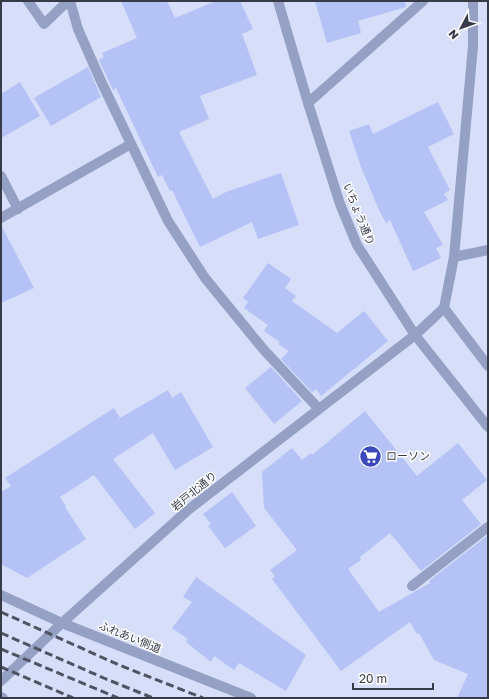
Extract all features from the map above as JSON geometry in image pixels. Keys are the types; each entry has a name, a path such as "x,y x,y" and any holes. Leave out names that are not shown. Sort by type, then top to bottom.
{"street":[{"path":"28,1 44,24 69,1 78,29 100,79 168,221 205,278 264,350 319,409"},
{"name":"いちょう通り","path":"278,1 340,204 357,245 415,335 488,427"},
{"path":"308,103 423,1"},
{"path":"473,1 473,46 454,257 444,308 488,366"},
{"path":"1,218 131,144"},
{"path":"1,176 18,209"},
{"path":"454,257 488,250"},
{"name":"岩戸北通り","path":"1,681 62,623 188,510 415,335 444,308"},
{"path":"412,586 488,527"},
{"name":"ふれあい側道","path":"1,595 62,623 251,698"}],"building":[{"path":"121,1 167,1 175,18 216,1 240,1 253,29 242,34 257,75 200,96 209,119 179,132 213,199 226,192 281,173 299,225 258,239 252,222 200,247 172,190 170,191 162,175 158,177 116,88 113,90 99,60 104,57 102,53 137,38"},
{"path":"315,1 405,1 406,7 358,21 361,33 327,43"},
{"path":"88,67 101,97 51,126 34,98"},
{"path":"20,82 40,116 1,138 1,94"},
{"path":"438,102 454,134 428,147 450,190 444,194 448,200 424,212 443,245 436,248 441,258 413,271 390,220 386,223 379,210 361,167 349,131 369,124 373,134"},
{"path":"1,225 34,288 1,303"},
{"path":"268,263 291,279 285,288 296,296 292,301 337,333 364,311 388,341 321,396 316,389 312,392 281,359 289,351 278,344 280,342 264,331 268,325 244,308 248,302 243,298"},
{"path":"271,367 302,401 274,424 245,388"},
{"path":"168,390 172,398 181,392 213,447 175,470 153,433 113,459 155,513 135,529 94,475 60,497 86,539 27,578 1,564 1,492 11,486 5,478 114,408 120,418"},
{"path":"365,411 417,476 458,443 487,480 462,500 481,524 421,571 390,533 360,557 361,560 348,569 379,612 430,583 429,581 488,535 488,698 457,698 468,674 434,660 419,633 417,634 410,622 341,671 272,579 275,576 270,570 297,550 264,508 262,472 292,448 302,460 311,453 312,455"},
{"path":"232,492 256,526 225,548 208,526 211,524 203,514"},
{"path":"196,577 306,655 286,691 239,663 234,670 214,656 211,662 186,642 188,639 172,628 192,602 183,597"}],"railway":[{"path":"1,612 119,665 203,698"},
{"path":"1,633 153,698"},
{"path":"1,649 118,698"},
{"path":"1,667 73,698"}],"place":[{"name":"ローソン","path":"371,456"}]}
